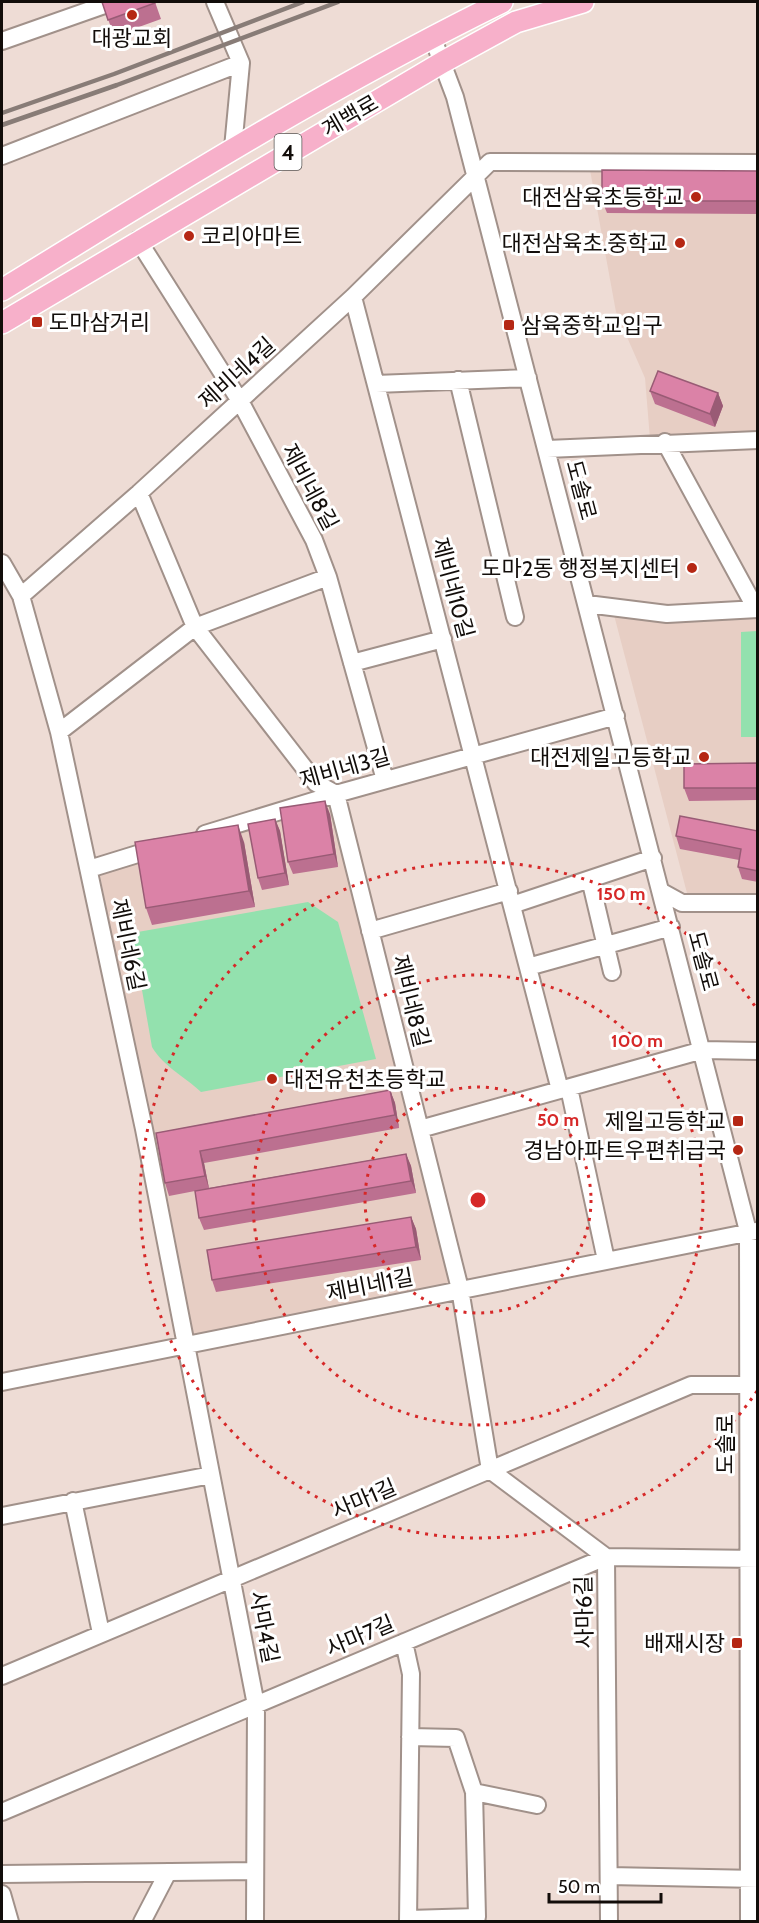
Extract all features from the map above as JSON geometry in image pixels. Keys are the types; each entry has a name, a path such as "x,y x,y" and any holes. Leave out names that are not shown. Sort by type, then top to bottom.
{"main road":[{"name":"계백로","path":"2,290 233,148 432,36 502,2"},
{"name":"계백로","path":"2,323 138,240 443,62 516,22 583,2"}],"street":[{"path":"2,41 113,2"},
{"path":"215,2 241,63 233,148"},
{"name":"도솔로","path":"432,36 443,62 476,178 703,1050 753,1231 753,1879 748,1922"},
{"path":"2,156 241,63"},
{"name":"제비네4길","path":"21,596 139,493 353,297 490,162 498,160 758,163"},
{"name":"제비네8길","path":"138,240 240,401 314,540 328,577 384,780"},
{"name":"제비네10길","path":"353,297 528,967 565,1089 606,1260"},
{"path":"376,384 528,378"},
{"path":"458,380 515,617"},
{"path":"547,449 665,442 758,440"},
{"path":"587,604 667,614 757,609 665,442"},
{"path":"139,493 195,627 316,783 336,794"},
{"name":"제비네6길","path":"2,562 21,596 59,732 144,1129 185,1345"},
{"path":"59,732 195,627 328,577"},
{"path":"352,663 443,639"},
{"name":"제비네3길","path":"89,869 384,780 616,716"},
{"name":"제비네8길","path":"336,794 460,1289"},
{"path":"370,931 590,879 653,858"},
{"path":"590,879 612,972"},
{"path":"662,892 682,903 758,903"},
{"path":"528,967 671,927"},
{"path":"420,1129 703,1050 758,1051"},
{"name":"제비네1길","path":"2,1382 753,1231"},
{"path":"460,1289 490,1470"},
{"name":"사마4길","path":"185,1345 256,1705 255,1922"},
{"name":"사마1길","path":"2,1676 691,1385 753,1385"},
{"name":"사마6길","path":"490,1470 606,1557 609,1922"},
{"path":"2,1516 211,1475"},
{"path":"73,1501 101,1633"},
{"name":"사마7길","path":"2,1812 606,1557 753,1559"},
{"path":"405,1642 411,1674 410,1737 408,1920 477,1917 474,1792 456,1738 410,1737"},
{"path":"474,1792 537,1805"},
{"path":"142,1922 168,1872"},
{"path":"2,1874 255,1872"},
{"path":"609,1876 753,1879"},
{"path":"2,1894 7,1919"}],"shaded area":[{"name":"대전삼육초.중학교","path":"590,170 757,175 757,434 650,439 645,378 616,312"},
{"name":"대전제일고등학교","path":"757,607 757,895 687,893 614,615"},
{"name":"대전유천초등학교","path":"337,800 460,1289 185,1345 99,869"}],"green space":[{"path":"757,631 757,737 741,737 741,632"},
{"path":"308,902 338,922 376,1059 201,1092 168,1066 152,1047 132,933"}],"building":[{"path":"102,2 155,2 155,3 108,20"},
{"path":"602,170 758,171 758,201 602,201"},
{"path":"658,371 718,393 710,414 650,391"},
{"path":"758,763 758,788 684,788 684,764"},
{"path":"325,801 334,854 288,862 280,808"},
{"path":"680,816 758,831 758,871 738,867 741,849 676,836"},
{"path":"275,819 285,873 258,878 248,824"},
{"path":"238,825 249,891 146,908 135,842"},
{"path":"390,1090 395,1115 200,1151 205,1176 165,1183 156,1133"},
{"path":"406,1154 411,1181 199,1218 195,1191"},
{"path":"411,1217 416,1247 212,1280 207,1250"}],"railway":[{"path":"2,113 114,74 303,2"},
{"path":"2,125 117,85 338,2"}],"place":[{"name":"대광교회","path":"132,15"},
{"name":"대전삼육초등학교","path":"696,197"},
{"name":"코리아마트","path":"189,236"},
{"name":"대전삼육초.중학교","path":"680,243"},
{"name":"도마삼거리","path":"37,322"},
{"name":"삼육중학교입구","path":"509,325"},
{"name":"도마2동 행정복지센터","path":"692,568"},
{"name":"대전제일고등학교","path":"704,757"},
{"name":"대전유천초등학교","path":"272,1079"},
{"name":"제일고등학교","path":"738,1121"},
{"name":"경남아파트우편취급국","path":"738,1150"},
{"name":"배재시장","path":"737,1643"}]}
